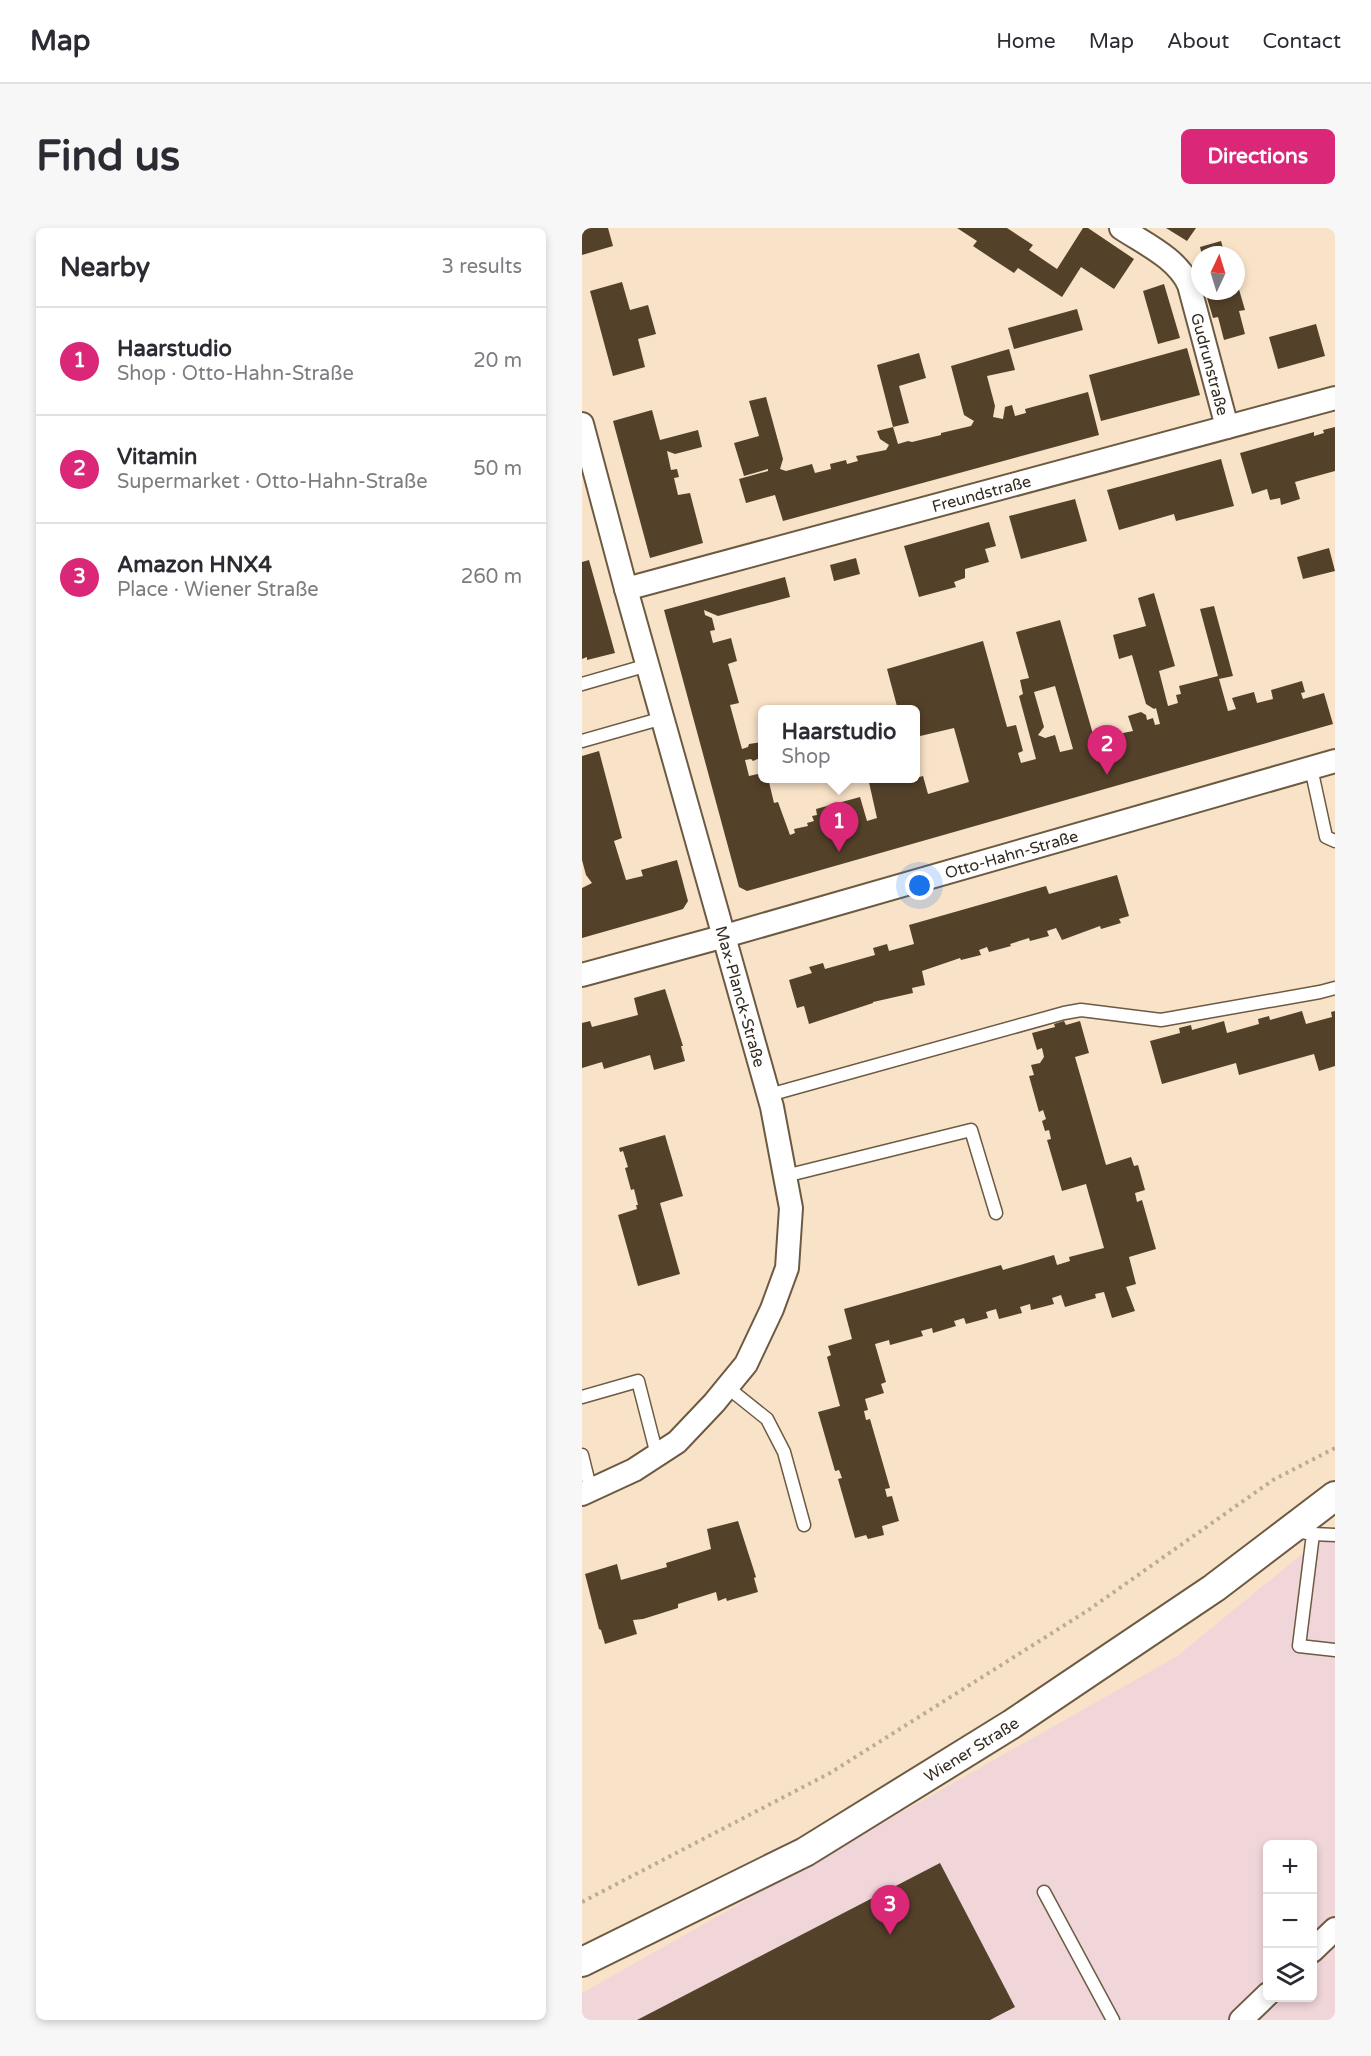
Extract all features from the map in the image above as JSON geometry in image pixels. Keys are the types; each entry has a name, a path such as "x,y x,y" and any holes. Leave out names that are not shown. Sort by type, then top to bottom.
{"street":[{"name":"Gudrunstraße","path":"1121,228 1175,263 1184,274 1189,285 1227,427"},
{"name":"Freundstraße","path":"626,589 1335,398"},
{"name":"Max-Planck-Straße","path":"582,424 626,589 769,1095 791,1208 787,1268 772,1309 746,1364 677,1442 634,1470 586,1493"},
{"name":"Otto-Hahn-Straße","path":"582,975 1335,761"},
{"name":"Wiener Straße","path":"582,1962 805,1852 1021,1718 1214,1588 1302,1532 1335,1496"},
{"path":"1315,1948 1335,1929"},
{"path":"1245,2018 1263,1999"}],"lane":[{"path":"582,684 648,665"},
{"path":"582,741 663,718"},
{"path":"1311,768 1326,837 1335,841"},
{"path":"769,1095 1064,1013 1081,1010 1161,1020 1320,993 1335,988"},
{"path":"785,1176 971,1130 996,1213"},
{"path":"582,1397 638,1381 657,1455"},
{"path":"727,1387 767,1419 784,1452 804,1525"},
{"path":"582,1455 586,1493"},
{"path":"1335,1535 1302,1532 1299,1646 1335,1650"},
{"path":"1044,1892 1113,2020"}],"path":[{"path":"582,1902 830,1773 1087,1611 1273,1480 1335,1448"}],"shaded area":[{"path":"1335,1527 1335,2020 582,2020 582,1993 1176,1657"}],"building":[{"path":"582,228 608,228 613,246 582,255"},
{"path":"957,228 1007,228 1033,245 1029,250 1057,269 1083,228 1088,228 1134,259 1114,289 1081,267 1062,297 1018,268 1014,273 994,260 973,246 977,241"},
{"path":"1166,228 1196,228 1187,241"},
{"path":"1221,241 1222,246 1204,246"},
{"path":"622,282 630,310 648,305 656,334 638,339 645,367 613,376 590,291"},
{"path":"1164,284 1180,338 1158,344 1143,291"},
{"path":"1208,300 1242,300 1245,310 1239,311 1245,334 1224,340 1218,317 1213,318"},
{"path":"1077,309 1083,330 1014,349 1008,328"},
{"path":"1316,324 1325,356 1278,369 1269,337"},
{"path":"1187,348 1200,395 1101,421 1089,375"},
{"path":"1009,349 1015,370 987,376 995,406 993,417 1003,419 1005,407 1012,405 1015,416 1026,413 1025,409 1088,392 1099,435 783,521 775,495 746,503 739,479 768,471 768,469 744,476 734,443 759,436 749,401 766,397 783,459 780,469 786,471 812,464 815,473 831,469 830,464 846,460 847,464 858,461 856,456 886,450 889,445 880,439 877,431 893,427 898,444 971,426 974,421 964,415 951,366"},
{"path":"919,353 926,378 899,386 909,423 893,427 877,365"},
{"path":"652,410 660,440 698,430 702,447 675,454 667,451 671,470 677,469 679,477 674,478 678,495 690,493 703,543 650,558 613,421"},
{"path":"1335,427 1335,471 1295,482 1300,499 1281,505 1280,498 1270,500 1267,489 1252,494 1240,453 1314,432 1314,436 1324,433 1323,430"},
{"path":"1221,459 1234,506 1176,521 1174,514 1119,530 1107,490"},
{"path":"1075,499 1087,541 1021,559 1009,516"},
{"path":"989,522 996,546 985,549 989,562 965,569 965,578 954,582 956,587 919,597 904,546"},
{"path":"1329,548 1335,571 1303,579 1297,557"},
{"path":"856,558 860,574 834,581 830,565"},
{"path":"589,560 615,653 587,660 587,657 582,659 582,562"},
{"path":"785,577 790,597 718,616 704,610 705,615 712,618 715,630 710,631 713,643 731,638 737,661 728,664 739,703 730,705 742,749 748,747 749,744 758,743 758,759 745,760 749,776 758,774 758,783 769,783 774,803 778,802 790,835 795,833 794,829 808,826 807,823 814,821 812,816 817,815 816,809 860,797 867,821 877,818 869,783 920,783 920,777 923,776 928,794 969,782 954,728 920,736 920,705 897,705 887,669 983,641 1007,727 1016,725 1023,751 1018,753 1021,763 1036,759 1019,696 1023,694 1020,680 1029,678 1016,632 1060,620 1093,734 1090,735 1092,740 1111,734 1115,746 1125,743 1123,733 1133,731 1128,716 1141,712 1146,715 1147,720 1153,718 1155,725 1160,724 1156,708 1146,704 1132,655 1119,659 1113,635 1146,626 1138,598 1154,593 1175,666 1159,671 1168,706 1178,703 1176,695 1181,694 1179,686 1218,676 1200,609 1214,606 1233,676 1219,679 1228,711 1236,709 1232,698 1254,692 1257,703 1273,699 1271,690 1302,681 1305,692 1301,693 1303,699 1324,693 1333,724 747,891 739,887 664,610","holes":["1055,686 1073,749 1060,752 1055,735 1045,738 1038,735 1044,727 1034,692"]},
{"path":"599,751 622,838 614,841 626,880 643,876 641,870 677,860 688,901 683,909 582,938 582,888 592,883 586,875 582,860 582,756"},
{"path":"1117,875 1129,916 1119,919 1121,923 1101,929 1100,926 1062,940 1056,928 1047,931 1049,936 1030,941 1029,938 989,952 987,947 979,950 981,955 961,960 960,958 922,971 925,985 912,988 913,993 873,1002 809,1024 804,1006 797,1008 789,980 812,973 809,967 823,963 825,969 875,955 873,948 887,944 889,951 914,944 909,925 1046,886 1049,894"},
{"path":"665,989 683,1046 681,1046 685,1061 654,1070 650,1055 604,1069 602,1062 582,1068 582,1023 590,1021 592,1027 638,1015 634,998"},
{"path":"1302,1011 1306,1024 1332,1017 1331,1012 1335,1011 1335,1066 1319,1071 1314,1054 1239,1075 1236,1063 1162,1084 1150,1041 1180,1033 1179,1028 1191,1025 1192,1030 1224,1021 1227,1033 1259,1024 1258,1019 1269,1016 1270,1020"},
{"path":"1064,1021 1066,1025 1080,1021 1089,1053 1075,1057 1106,1165 1131,1157 1134,1166 1138,1165 1145,1190 1135,1193 1137,1202 1142,1200 1156,1249 1129,1257 1136,1284 1126,1287 1135,1311 1112,1318 1104,1292 1095,1294 1096,1298 1065,1307 1061,1295 1052,1298 1054,1304 1031,1310 1030,1304 1020,1307 1022,1313 999,1319 996,1309 986,1312 988,1318 966,1324 964,1318 954,1321 956,1326 933,1333 932,1328 921,1331 923,1336 890,1345 889,1340 875,1344 886,1382 881,1384 884,1393 865,1399 868,1410 864,1411 866,1420 870,1419 890,1488 885,1489 887,1497 892,1496 899,1521 882,1526 884,1535 868,1539 866,1535 855,1538 838,1479 842,1478 839,1470 835,1471 818,1412 840,1406 827,1357 831,1355 828,1346 852,1339 844,1309 1001,1265 1003,1270 1054,1255 1057,1265 1070,1261 1069,1257 1104,1248 1086,1184 1062,1191 1047,1140 1051,1139 1049,1130 1045,1131 1042,1121 1046,1119 1043,1110 1039,1112 1029,1076 1034,1075 1031,1065 1040,1063 1044,1057 1042,1048 1037,1050 1032,1033 1055,1027 1054,1024"},
{"path":"665,1135 683,1196 660,1203 680,1274 638,1286 618,1215 637,1209 636,1205 638,1205 634,1189 631,1190 623,1151 620,1152 619,1148"},
{"path":"738,1521 756,1577 754,1578 758,1592 727,1601 726,1598 718,1601 716,1592 678,1604 678,1608 633,1620 637,1634 605,1644 585,1574 617,1564 621,1580 667,1567 666,1563 711,1549 707,1529"},
{"path":"940,1863 1015,2007 990,2020 637,2020"}],"place":[{"name":"Vitamin","path":"1107,775"},
{"name":"Haarstudio","path":"839,852"},
{"name":"Amazon HNX4","path":"890,1935"}]}
